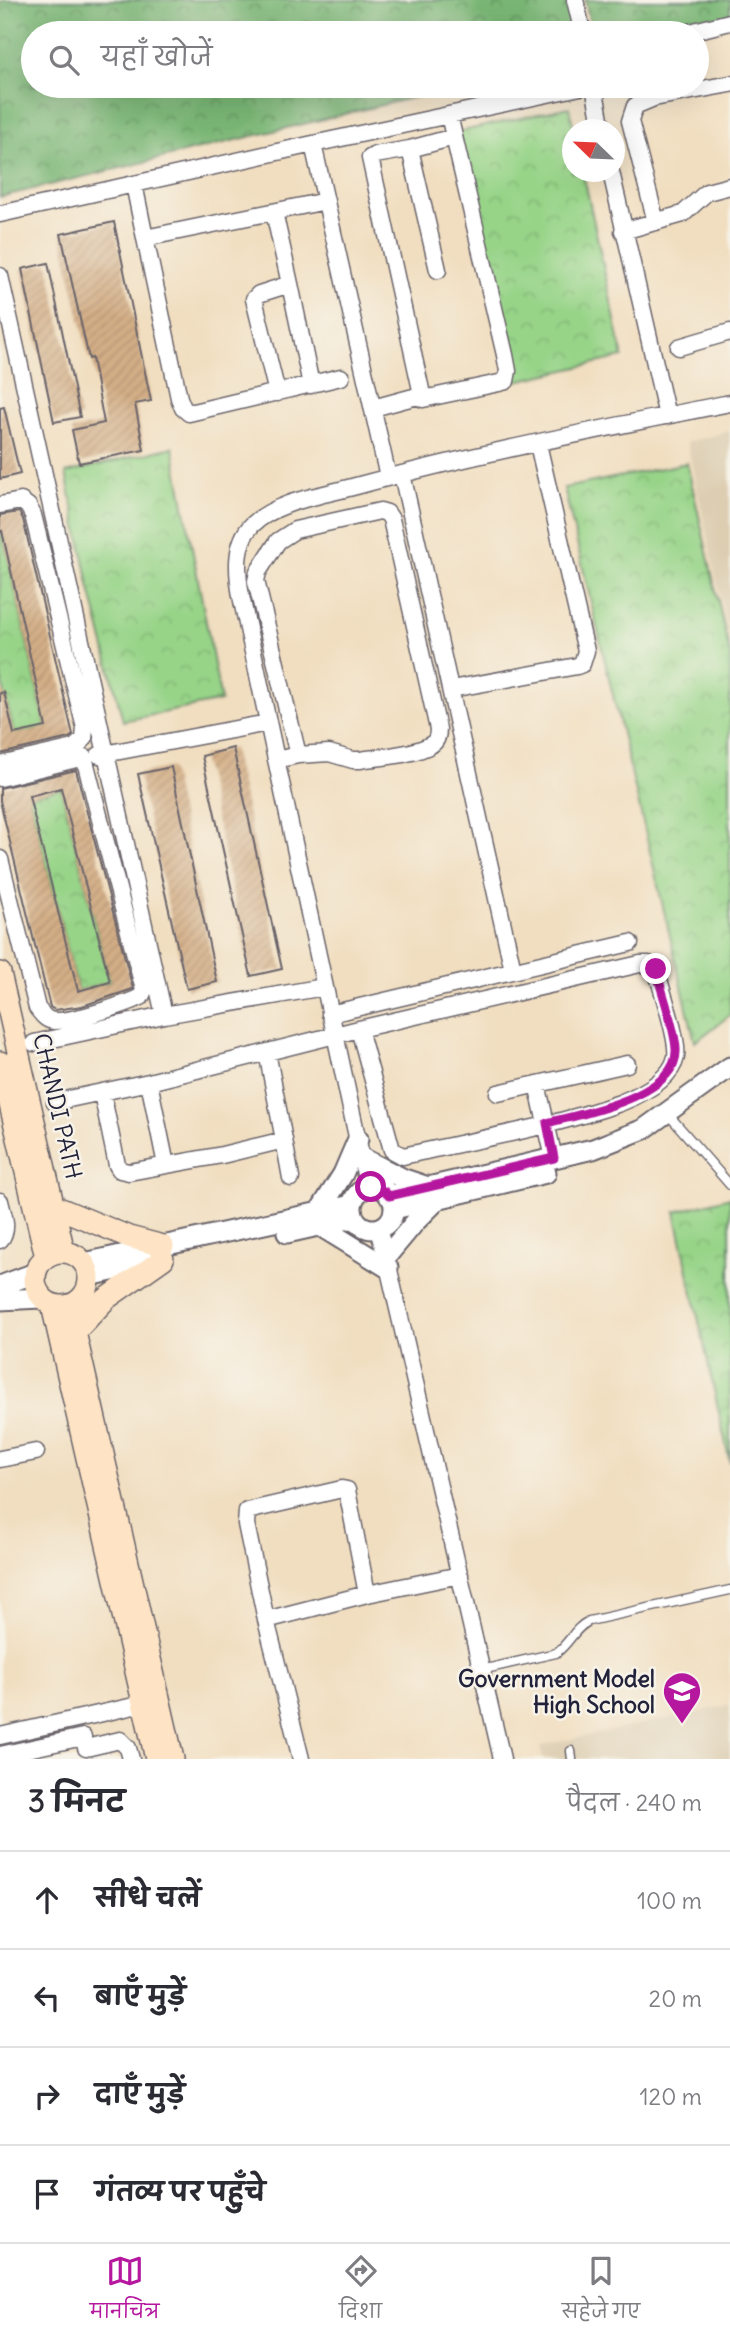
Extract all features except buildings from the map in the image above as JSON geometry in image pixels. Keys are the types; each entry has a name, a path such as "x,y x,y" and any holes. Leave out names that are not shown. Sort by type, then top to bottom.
{"main road":[{"name":"CHANDI PATH","path":"0,973 54,1206 48,1261"},
{"name":"CHANDI PATH","path":"0,1062 48,1261"},
{"path":"54,1206 171,1251"},
{"path":"75,1332 106,1299 171,1251"},
{"path":"54,1303 85,1295 87,1270 79,1258 48,1261 35,1286 54,1303 75,1332 173,1759"},
{"path":"54,1303 156,1759"}],"street":[{"path":"575,0 580,21"},
{"path":"709,27 730,22"},
{"path":"709,88 730,84"},
{"path":"0,214 529,98"},
{"path":"596,98 601,119"},
{"path":"654,98 635,106 629,121 656,222"},
{"path":"449,115 505,355 508,377 506,381 423,400 370,158 454,137"},
{"path":"313,144 373,408 395,476 410,507 513,970"},
{"path":"410,149 438,270"},
{"path":"613,182 667,415"},
{"path":"134,184 183,408 189,413 200,412 341,377"},
{"path":"623,230 683,214 708,192 730,186"},
{"path":"145,238 326,201"},
{"path":"274,212 311,385"},
{"path":"0,276 51,502 93,726 74,748 0,765"},
{"path":"277,393 254,299 259,294 290,284"},
{"path":"679,347 730,332"},
{"path":"373,408 421,395"},
{"path":"368,1188 239,585 239,550 250,527 275,508 395,476 730,403"},
{"path":"450,689 577,666 582,664 585,658 586,651 538,444"},
{"path":"0,505 21,501 33,515 93,726 107,753 164,1015"},
{"path":"28,506 51,502"},
{"path":"298,755 256,581 258,572 278,541 295,530 372,512 387,513 410,507"},
{"path":"276,760 329,753 353,760 402,754 428,746 438,737 391,519 387,513"},
{"path":"0,778 84,757 268,723"},
{"path":"0,859 37,1007 44,1017 52,1021 65,1020 122,1005 141,997 145,990 84,757"},
{"path":"330,1014 630,943"},
{"path":"55,1102 149,1082 359,1029 503,994 649,964 656,969 676,1048 671,1069 640,1093 620,1103 547,1123 403,1156 392,1150 388,1142 359,1029"},
{"path":"34,1042 164,1015 324,987"},
{"path":"267,1052 291,1178"},
{"path":"498,1093 627,1064"},
{"path":"391,1202 602,1159 652,1138 730,1067"},
{"path":"149,1082 166,1165"},
{"path":"360,1149 404,1179 433,1193 554,1158 593,1150 632,1136 671,1118 730,1083"},
{"path":"537,1084 554,1158"},
{"path":"102,1093 120,1170 129,1172 222,1155 284,1140"},
{"path":"320,1219 343,1174 360,1149"},
{"path":"368,1188 378,1188 391,1202 389,1222 377,1229 364,1228 353,1211 359,1193 368,1188"},
{"path":"387,1262 433,1193"},
{"path":"0,1201 6,1225 5,1234 0,1240"},
{"path":"87,1270 353,1211"},
{"path":"320,1219 387,1262"},
{"path":"377,1229 387,1262 502,1759"},
{"path":"0,1286 48,1261"},
{"path":"0,1300 54,1303"},
{"path":"0,1459 36,1452"},
{"path":"301,1759 266,1620 245,1518 247,1511 347,1490 367,1594"},
{"path":"266,1620 367,1594 460,1576"},
{"path":"0,1737 143,1703"},
{"path":"79,1718 86,1748"},
{"path":"0,1755 86,1748 120,1740 128,1748 131,1759"}],"lane":[{"path":"671,1118 730,1185"},
{"path":"481,1670 556,1653 566,1645 577,1627 589,1621 730,1590"}],"shaded area":[{"path":"730,431 730,642 687,442"},
{"name":"Government Model High School","path":"730,1705 730,1759 543,1759 540,1746"}],"green space":[{"path":"571,0 577,21 21,21 21,98 411,98 0,197 0,2"},
{"path":"585,0 730,0 730,20 709,25 709,21 589,21"},
{"path":"569,107 572,119 562,119 562,182 585,182 623,357 512,382 458,132"},
{"path":"173,447 221,701 123,721 90,589 66,473"},
{"path":"687,463 730,654 730,1015 695,1042 564,488"},
{"path":"2,531 46,727 14,734 0,673"},
{"path":"61,788 110,982 78,991 29,796"},
{"path":"730,1197 730,1463 675,1212"}],"place":[{"name":"Government Model High School","path":"682,1725"}],"route":[{"path":"371,1187 378,1188 389,1196 554,1158 547,1123 620,1103 657,1083 671,1069 676,1058 676,1048 656,969"}]}
